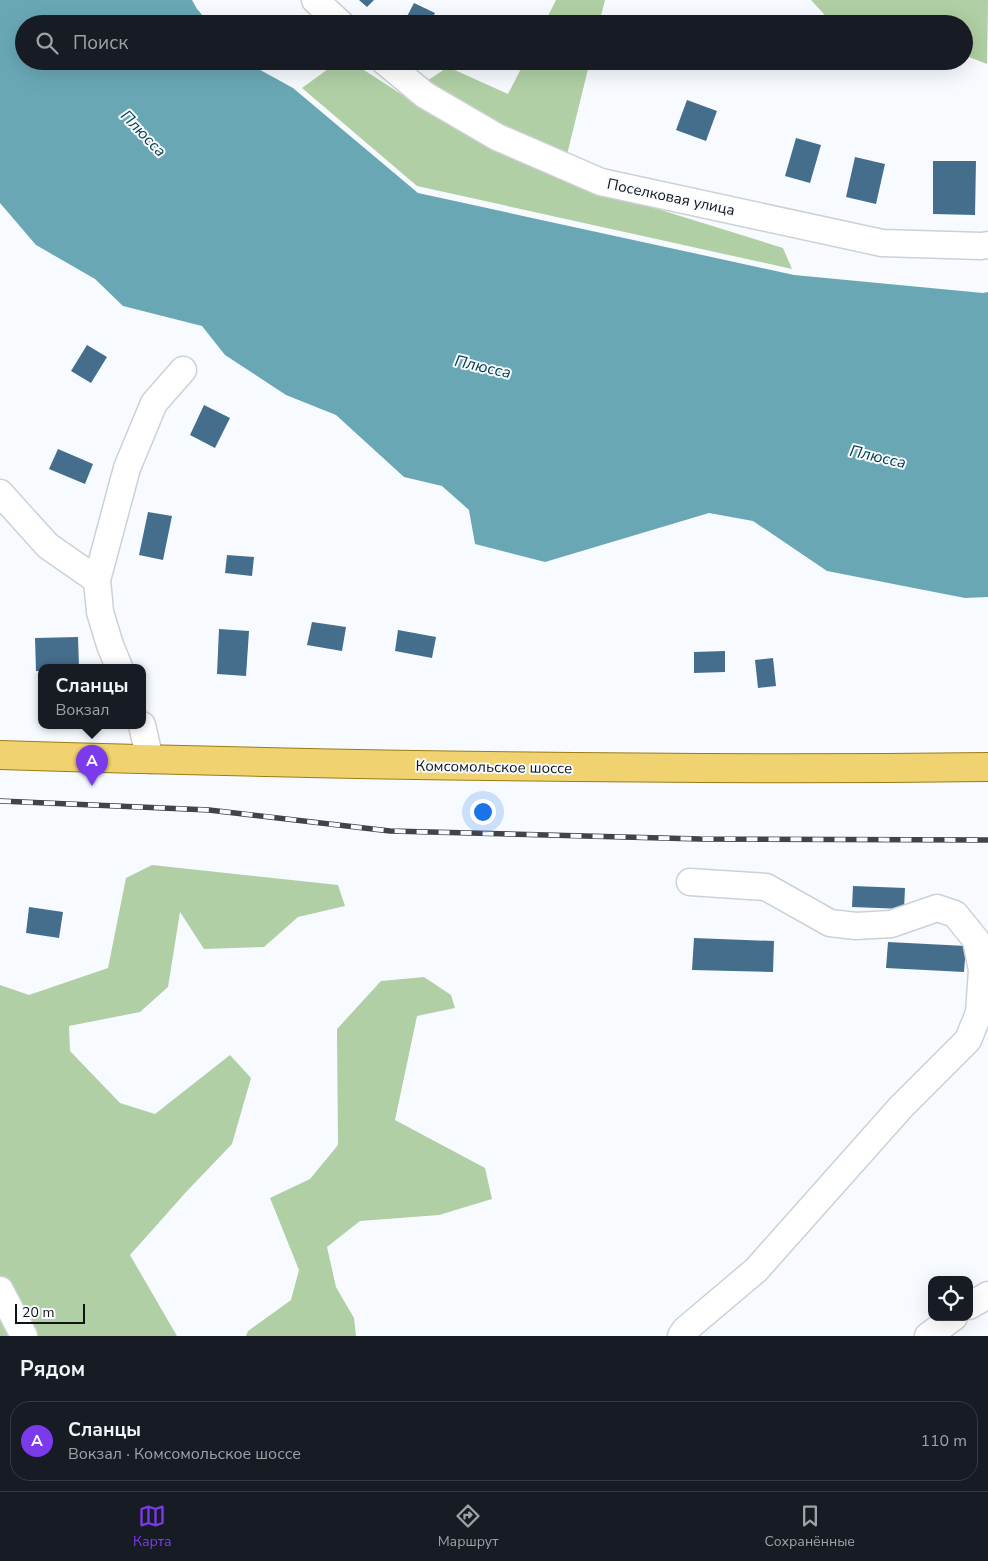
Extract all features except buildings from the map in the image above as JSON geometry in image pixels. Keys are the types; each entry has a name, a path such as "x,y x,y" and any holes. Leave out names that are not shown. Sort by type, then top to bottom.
{"main road":[{"name":"Комсомольское шоссе","path":"0,755 494,767 842,769 988,767"}],"street":[{"path":"315,0 331,15"},
{"name":"Поселковая улица","path":"395,70 425,95 497,137 601,182 882,243 988,245"},
{"path":"118,664 100,612 97,580 127,468 154,403 182,370"},
{"path":"0,493 48,546 97,580"},
{"path":"143,729 150,760"},
{"path":"681,1336 685,1330 756,1270 901,1107 968,1040 979,1013 982,970 976,940 955,914 937,908 891,924 856,926 830,923 766,887 690,882"},
{"path":"0,1290 24,1336"},
{"path":"973,1304 988,1295"},
{"path":"928,1336 949,1321"}],"green space":[{"path":"556,0 605,0 601,15 548,15"},
{"path":"811,0 988,0 987,64 973,59 973,15 825,15"},
{"path":"327,70 364,70 404,96 443,70 455,70 508,94 520,70 588,70 561,179 783,248 792,269 417,186 302,88"},
{"path":"152,865 338,885 345,906 298,917 264,947 204,949 180,912 168,987 140,1012 69,1026 70,1051 120,1103 155,1114 230,1055 251,1078 232,1144 130,1255 177,1336 0,1336 0,985 29,995 108,968 126,878"},
{"path":"424,977 451,995 455,1008 417,1016 395,1120 485,1168 492,1199 439,1215 360,1221 327,1247 336,1287 354,1318 356,1336 246,1336 248,1331 291,1300 299,1270 270,1198 310,1179 338,1145 337,1029 381,981"}],"water":[{"name":"Плюсса","path":"0,0 192,0 202,15 15,15 15,70 260,70 293,88 418,193 794,275 988,292 988,597 965,598 827,571 753,521 709,513 545,562 475,544 469,510 442,486 404,477 336,415 286,395 225,355 202,326 123,306 95,279 36,245 0,203"}],"railway":[{"path":"0,801 209,810 390,831 700,839 988,840"}],"place":[{"name":"Сланцы","path":"92,786"}]}
